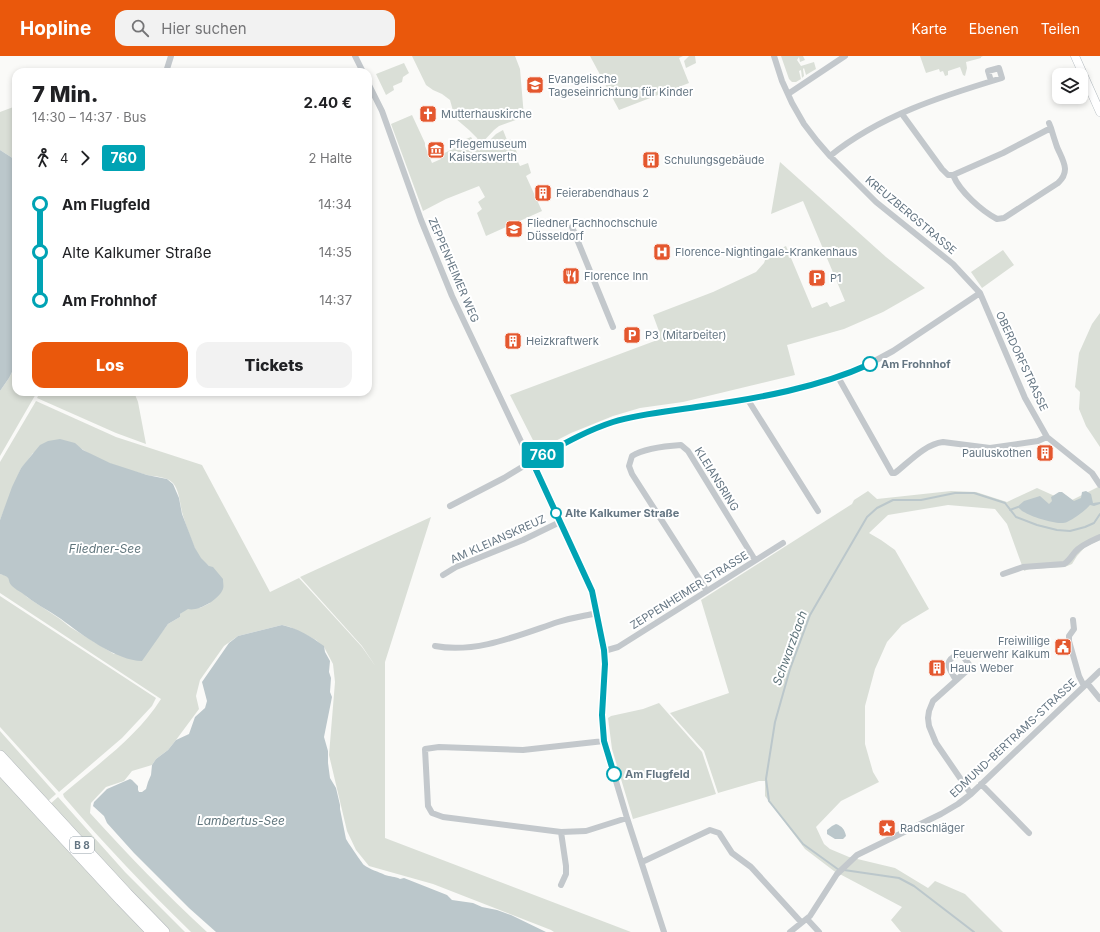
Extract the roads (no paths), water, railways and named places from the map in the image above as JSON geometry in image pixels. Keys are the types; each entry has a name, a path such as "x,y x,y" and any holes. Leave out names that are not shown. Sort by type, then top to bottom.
{"highway":[{"name":"B 8","path":"0,756 164,932"},
{"name":"B 8","path":"0,769 152,932"}],"main road":[{"path":"1075,56 1100,112"}],"street":[{"path":"167,68 171,56"},
{"path":"355,56 360,68"},
{"name":"KREUZBERGSTRASSE","path":"774,56 788,94 804,124 830,156 876,202 953,264 980,294"},
{"path":"788,94 845,56"},
{"path":"830,156 849,142 902,114 934,100 991,81"},
{"name":"ZEPPENHEIMER WEG","path":"372,91 382,111 421,220 450,290 532,461"},
{"path":"902,114 944,173 953,176 962,190 983,209 997,219 1004,218 1058,183 1063,177 1065,170 1064,161 1050,126 1003,154 953,176"},
{"path":"572,227 613,327"},
{"path":"450,506 504,478 574,438 613,422 639,415 748,400 838,377 870,364 893,351 980,294"},
{"name":"OBERDORFSTRASSE","path":"980,294 1025,398 1047,437 1092,473 1100,484"},
{"path":"838,377 892,473 895,473 929,446 936,443 943,442 990,448 1038,441 1047,437"},
{"path":"748,400 818,511"},
{"name":"KLEIANSRING","path":"707,591 632,474 629,466 632,456 644,451 681,445 688,451 755,560"},
{"path":"532,461 592,591 604,650 605,664 602,715 604,741 664,932"},
{"name":"AM KLEIANSKREUZ","path":"443,575 456,567 523,540 560,522"},
{"path":"1003,574 1023,567 1064,564 1069,561 1075,552 1086,543 1100,537"},
{"name":"ZEPPENHEIMER STRASSE","path":"604,650 618,647 783,543"},
{"path":"435,646 446,649 455,649 485,644 520,636 561,622 597,613"},
{"path":"1073,620 1074,629 1069,636 1069,641 1079,676 1100,699"},
{"name":"EDMUND-BERTRAMS-STRASSE","path":"790,932 801,922 807,919 823,898 837,874 857,855 941,814 958,804 971,794 1100,671"},
{"path":"956,680 933,701 929,711 929,726 936,743 971,794"},
{"path":"604,741 523,750 439,747 425,749 428,806 432,813 443,817 561,832 586,831 627,818"},
{"path":"981,784 1029,833"},
{"path":"642,862 710,830 715,830 721,835 732,853 751,867 801,922"},
{"path":"561,832 566,866 566,874 561,885"},
{"path":"807,919 819,932"}],"water":[{"path":"0,150 12,158 12,372 0,391"},
{"name":"Fliedner-See","path":"60,439 75,443 83,450 110,463 147,475 167,479 173,484 179,498 182,514 195,548 201,558 209,566 213,567 223,579 223,589 221,593 213,601 197,609 188,609 180,614 180,617 168,624 142,661 122,657 100,646 16,589 10,584 8,578 0,574 0,520 12,487 21,468 40,445 48,441"},
{"path":"1086,491 1091,494 1093,503 1100,502 1100,504 1094,506 1090,505 1076,517 1063,523 1052,522 1039,518 1023,512 1017,507 1024,501 1040,496 1049,504 1052,501 1051,497 1059,492 1062,492 1074,501 1081,498 1082,492"},
{"name":"Lambertus-See","path":"282,625 304,633 324,646 325,652 330,661 330,692 332,697 324,737 328,751 330,778 336,788 346,839 364,865 385,875 400,879 404,878 447,895 452,900 473,903 511,915 546,932 216,932 189,908 134,853 107,823 104,816 93,806 94,802 107,789 130,779 138,786 139,792 146,789 151,775 152,765 156,759 168,750 176,740 189,734 195,717 205,708 207,701 202,682 229,643 238,636"},
{"path":"836,824 842,827 845,832 846,836 843,839 835,839 827,834 827,830"}],"waterway":[{"name":"Schwarzbach","path":"839,870 803,844 769,801 766,779 775,722 790,669 810,615 867,517 877,508 893,500 921,500 955,493 974,493 1005,503 1016,517 1037,525 1057,530 1070,531 1085,527 1094,523 1100,514"},
{"name":"Schwarzbach","path":"1010,510 1018,507"},
{"name":"Schwarzbach","path":"844,870 899,878 914,886 974,932"}],"place":[{"name":"Evangelische Tageseinrichtung für Kinder","path":"535,85"},
{"name":"Mutterhauskirche","path":"428,114"},
{"name":"Pflegemuseum Kaiserswerth","path":"436,150"},
{"name":"Schulungsgebäude","path":"651,160"},
{"name":"Feierabendhaus 2","path":"543,193"},
{"name":"Fliedner Fachhochschule Düsseldorf","path":"514,229"},
{"name":"Florence-Nightingale-Krankenhaus","path":"662,252"},
{"name":"Florence Inn","path":"571,276"},
{"name":"P1","path":"817,278"},
{"name":"P3 (Mitarbeiter)","path":"632,335"},
{"name":"Heizkraftwerk","path":"513,341"},
{"name":"Am Frohnhof","path":"870,364"},
{"name":"Pauluskothen","path":"1045,453"},
{"name":"Alte Kalkumer Straße","path":"556,513"},
{"name":"Freiwillige Feuerwehr Kalkum","path":"1063,647"},
{"name":"Haus Weber","path":"937,668"},
{"name":"Am Flugfeld","path":"614,774"},
{"name":"Radschläger","path":"887,828"}]}
